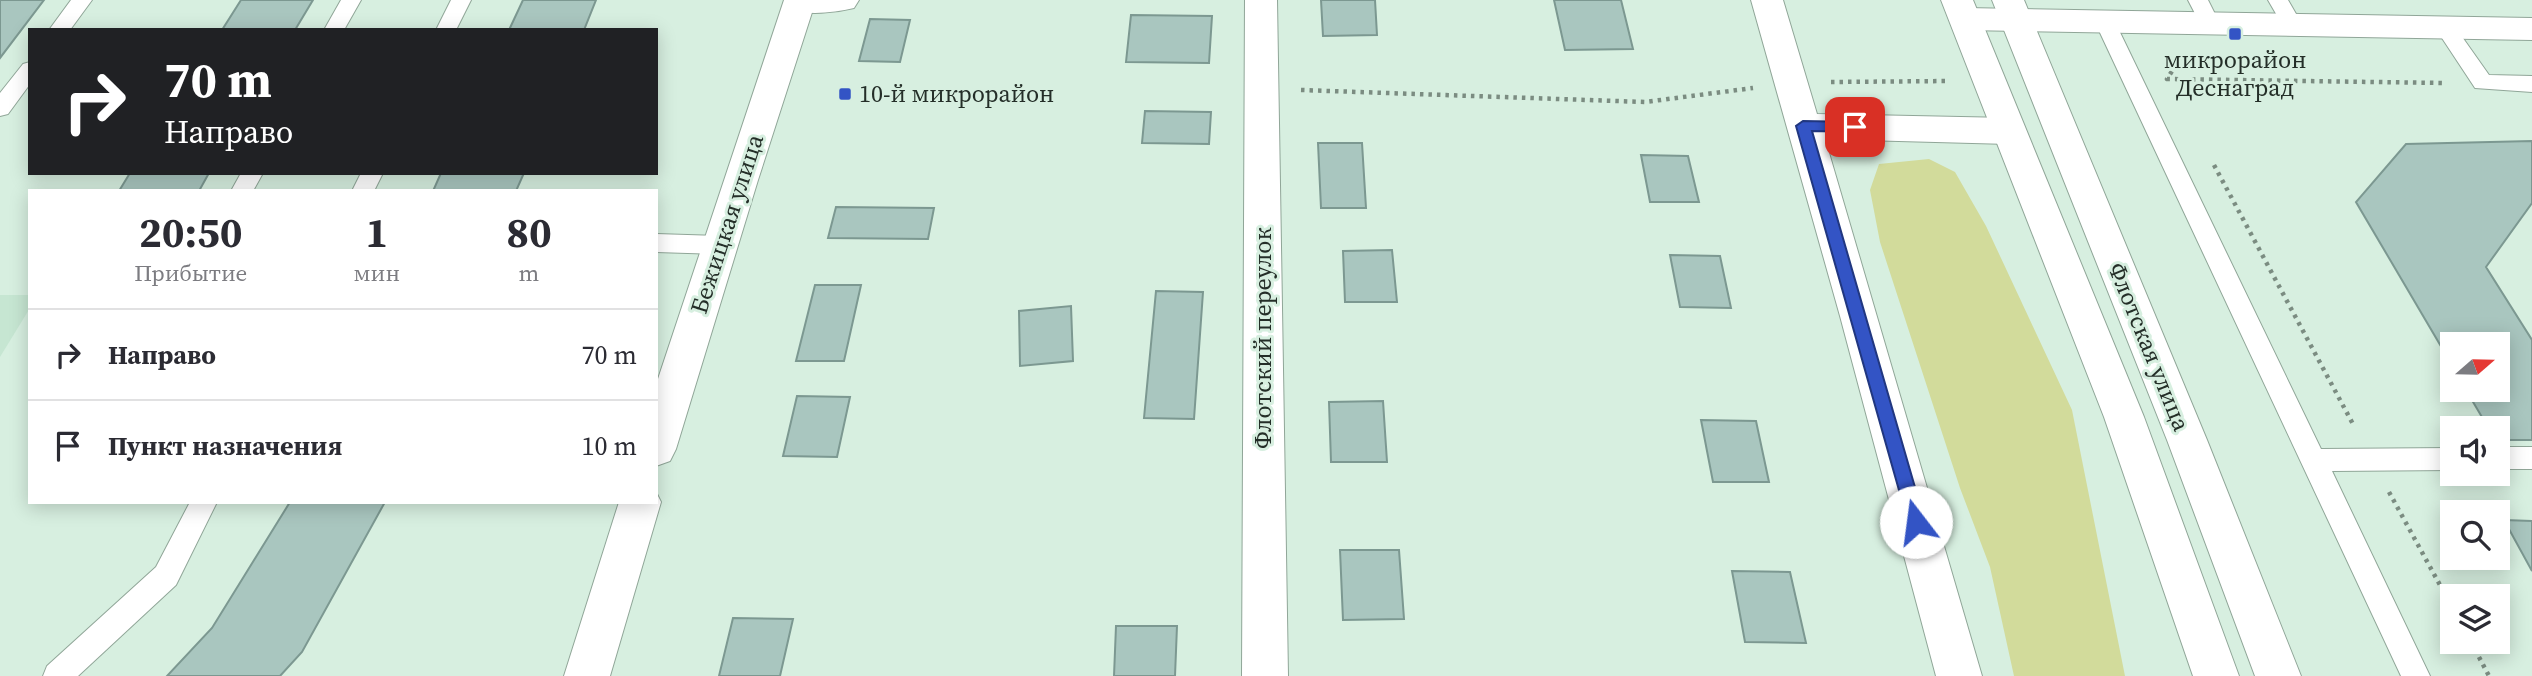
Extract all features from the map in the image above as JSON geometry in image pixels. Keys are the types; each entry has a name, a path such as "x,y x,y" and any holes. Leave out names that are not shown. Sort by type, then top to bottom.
{"street":[{"path":"800,1 843,0"},
{"name":"Флотский переулок","path":"1261,0 1265,676"},
{"path":"1767,0 1860,316 1959,676"},
{"name":"Бежицкая улица","path":"658,443 719,245 800,1"},
{"name":"Флотская улица","path":"2216,676 2124,417 1961,10 2013,10 2105,22 2165,23 2204,12 2286,13 2446,29 2532,29"},
{"name":"Флотская улица","path":"2013,10 2187,440 2278,676"},
{"path":"1803,126 2009,131"},
{"path":"587,676 639,504"}],"lane":[{"path":"61,28 82,0"},
{"path":"335,28 351,0"},
{"path":"447,28 461,0"},
{"path":"2105,22 2416,676"},
{"path":"2446,29 2483,83 2532,83"},
{"path":"0,108 28,72"},
{"path":"658,243 719,245"},
{"path":"2510,458 2532,458"},
{"path":"2312,460 2440,459"},
{"path":"57,676 166,576 203,504"}],"path":[{"path":"2165,23 2181,57 2167,79 2483,83"},
{"path":"1261,88 1645,102 1790,82"},
{"path":"2477,654 2489,676"}],"shaded area":[{"path":"0,295 28,295 28,311 0,357"}],"green space":[{"path":"1929,159 1955,172 1986,226 2072,410 2125,676 2014,676 1990,567 1960,488 1880,242 1870,190 1879,164"}],"building":[{"path":"0,0 44,0 0,58"},
{"path":"241,0 313,0 296,28 223,28"},
{"path":"523,0 596,0 585,28 510,28"},
{"path":"1321,0 1375,0 1377,35 1323,36"},
{"path":"1554,0 1621,0 1633,49 1565,50"},
{"path":"1131,15 1212,16 1209,63 1126,62"},
{"path":"870,19 910,20 900,62 859,61"},
{"path":"1145,111 1211,112 1209,144 1142,143"},
{"path":"2532,141 2532,203 2486,267 2532,340 2532,440 2510,440 2510,416 2481,416 2473,402 2510,402 2510,332 2440,332 2440,345 2356,202 2406,144"},
{"path":"1318,143 1362,143 1366,208 1321,208"},
{"path":"1641,155 1688,156 1699,202 1650,202"},
{"path":"129,175 208,175 200,189 120,189"},
{"path":"440,175 523,175 517,189 434,189"},
{"path":"836,207 934,208 928,239 828,238"},
{"path":"1392,250 1397,302 1345,302 1343,251"},
{"path":"1670,255 1720,256 1731,308 1680,307"},
{"path":"815,285 861,285 844,361 796,361"},
{"path":"1156,291 1203,292 1194,419 1144,418"},
{"path":"1071,306 1073,361 1020,366 1019,311"},
{"path":"797,396 850,397 837,457 783,456"},
{"path":"1383,401 1387,462 1331,462 1329,402"},
{"path":"1701,420 1756,421 1769,482 1713,482"},
{"path":"289,504 384,504 302,652 280,676 167,676 212,628"},
{"path":"2510,520 2532,521 2532,571 2510,531"},
{"path":"1340,550 1399,550 1404,619 1343,620"},
{"path":"1732,571 1790,572 1806,643 1745,642"},
{"path":"733,618 793,619 780,676 719,676"},
{"path":"1116,626 1177,626 1175,676 1114,676"}],"place":[{"name":"микрорайон Деснаград","path":"2235,34"},
{"name":"10-й микрорайон","path":"845,94"}],"route":[{"path":"1855,127 1803,126 1860,316 1916,522"}]}
